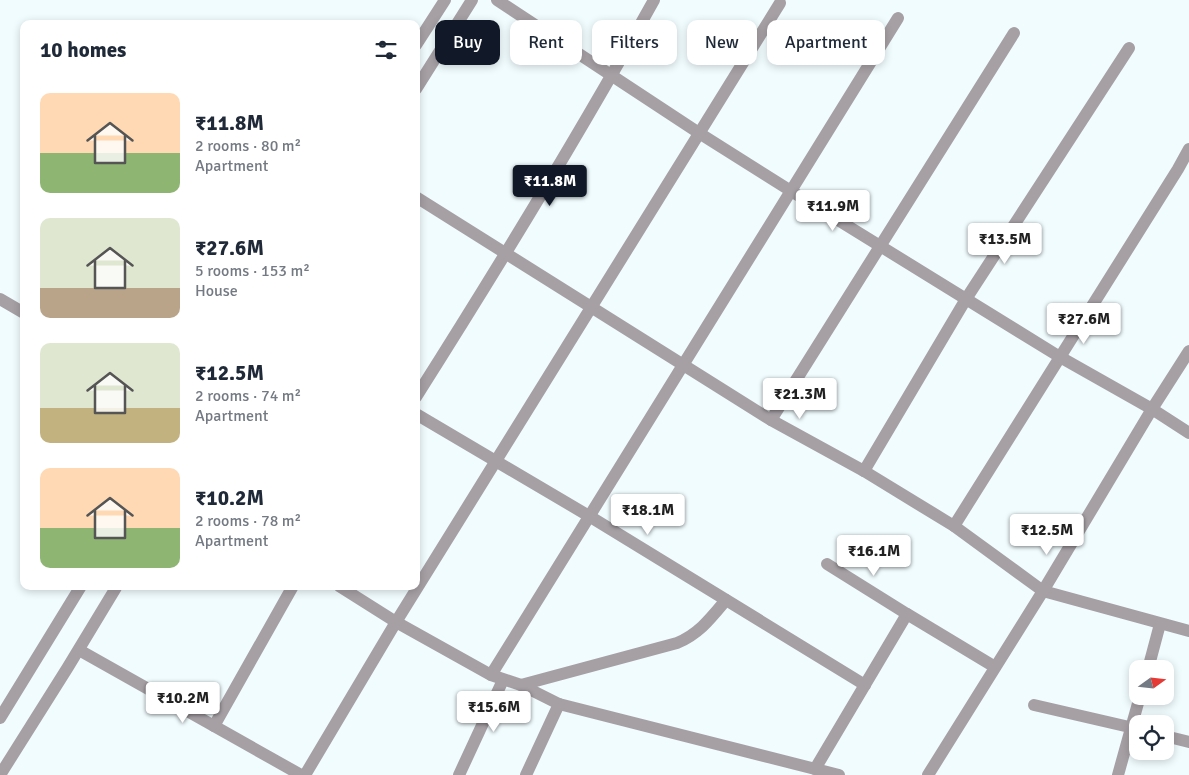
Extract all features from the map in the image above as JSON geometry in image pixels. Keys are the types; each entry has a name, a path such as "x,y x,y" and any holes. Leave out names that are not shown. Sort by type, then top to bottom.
{"street":[{"path":"420,39 445,0"},
{"path":"420,84 472,0"},
{"path":"497,0 791,191 1060,357 1152,409 1189,433"},
{"path":"420,391 507,254 612,76 654,0"},
{"path":"420,584 780,3"},
{"path":"491,675 898,18"},
{"path":"771,420 1014,33"},
{"path":"864,471 966,299 1129,48"},
{"path":"954,526 1189,149"},
{"path":"420,200 771,420 864,471 954,526 1042,591 1189,631"},
{"path":"0,300 20,311"},
{"path":"928,775 1189,351"},
{"path":"420,416 589,516 865,685"},
{"path":"827,564 995,667"},
{"path":"0,718 79,590"},
{"path":"0,775 115,590"},
{"path":"214,726 291,590"},
{"path":"345,590 396,622 491,675 521,685 559,704 839,775"},
{"path":"79,650 303,775 416,590"},
{"path":"521,685 690,638 702,628 726,600"},
{"path":"815,769 907,614"},
{"path":"1150,660 1160,624"},
{"path":"459,775 503,680"},
{"path":"526,775 559,704"},
{"path":"1034,705 1129,727"},
{"path":"1174,738 1189,742"},
{"path":"1118,775 1129,743"}]}
